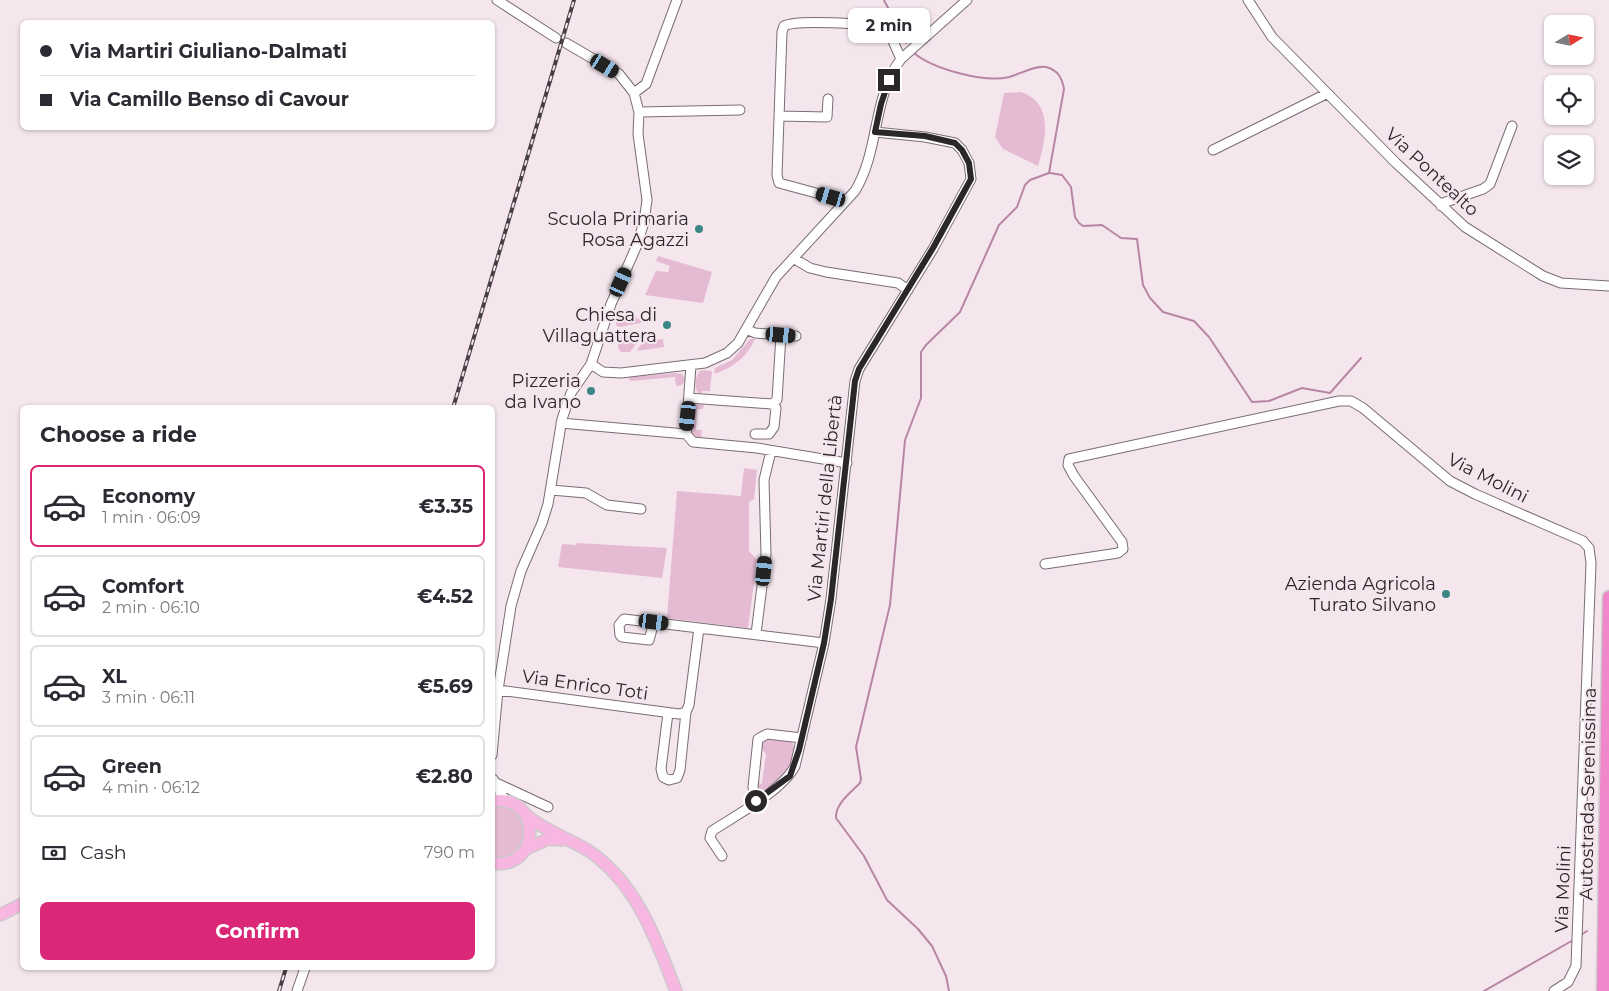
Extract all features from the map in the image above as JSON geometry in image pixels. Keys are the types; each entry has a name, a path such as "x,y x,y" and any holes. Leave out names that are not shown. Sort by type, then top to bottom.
{"highway":[{"name":"Autostrada Serenissima","path":"1602,991 1609,597"}],"main road":[{"path":"495,801 505,800 520,808 540,826 571,841 605,864 630,891 646,919 676,991"},
{"path":"526,815 531,832 526,849"},
{"path":"495,863 512,861 526,849 548,839 571,841"},
{"path":"0,915 20,905"}],"street":[{"path":"497,0 556,38"},
{"path":"634,93 646,84 676,0"},
{"path":"591,364 603,372 621,373 691,365 717,359 738,343 776,277 841,204 855,191 862,179 885,90 893,70 902,58 967,0"},
{"name":"Via Pontealto","path":"1248,0 1272,37 1326,94 1440,206 1464,227 1543,276 1561,283 1609,286"},
{"path":"841,204 831,197 779,183 777,176 782,32 784,26 789,23 882,27 888,30 902,58"},
{"path":"495,722 511,606 521,571 542,523 551,490 561,423 571,393 591,364 612,304 635,251 644,222 646,191 638,134 639,112 634,93 629,84 619,74 566,44"},
{"path":"1213,150 1326,94"},
{"path":"779,116 827,117 828,99"},
{"path":"639,112 740,110"},
{"path":"1440,206 1443,203 1483,189 1490,184 1512,126"},
{"name":"Via Martiri della Libertà","path":"722,856 710,838 712,832 790,776 795,766 824,643 847,462 855,381 859,369 908,290 968,188 971,179 969,163 962,150 955,143 925,136 875,132"},
{"path":"793,258 810,268 842,275 898,283 908,290"},
{"path":"746,329 796,336"},
{"path":"690,398 772,404 777,400 781,335"},
{"path":"686,434 691,365"},
{"name":"Via Molini","path":"1045,564 1118,553 1123,549 1122,542 1068,466 1069,459 1074,456 1339,401 1351,401 1363,408 1450,481 1475,494 1583,540 1589,548 1591,563 1576,966 1568,982 1554,991"},
{"path":"756,434 769,434 774,427 776,408 772,404"},
{"path":"561,423 686,434 694,442 847,462"},
{"path":"756,634 766,544 764,480 771,451"},
{"path":"551,490 586,493 607,505 641,509"},
{"path":"654,622 824,643"},
{"name":"Via Enrico Toti","path":"668,713 661,769 663,777 670,780 677,778 680,770 686,712 689,705 699,628"},
{"name":"Via Enrico Toti","path":"498,690 668,713 686,712"},
{"path":"756,801 753,787 758,739 767,734 802,738"},
{"path":"495,780 548,807"},
{"path":"495,782 505,800"},
{"path":"297,991 304,970"}],"shaded area":[{"path":"1021,92 1032,97 1039,104 1043,113 1045,134 1038,166 1003,149 995,137 1004,93"},
{"path":"658,256 712,272 703,303 645,295 656,271 668,272 670,266 656,261"},
{"path":"630,309 636,318 643,320 641,323 619,327 616,325 617,313 621,310"},
{"path":"640,334 645,338 639,340 630,352 621,352 618,348 619,338"},
{"path":"663,339 664,347 637,351 645,342"},
{"path":"750,339 755,339 739,361 727,369 714,374 715,368 732,360"},
{"path":"701,370 712,371 710,391 702,391 701,394 697,390 696,378"},
{"path":"682,374 685,379 682,385 676,386 675,377 630,381 629,377"},
{"path":"704,404 703,409 697,409 696,430 702,430 701,438 696,438 691,431 693,408 695,405"},
{"path":"744,468 757,470 754,499 749,502 749,551 757,560 748,628 667,618 677,491 741,496"},
{"path":"576,543 667,548 662,578 558,567 562,544 576,545"},
{"path":"766,739 790,740 794,751 789,768 785,773 777,781 760,792 757,789 757,780 762,783 766,754 761,748 761,743"},
{"path":"495,805 512,809 523,819 525,826 525,833 520,847 514,853 503,858 495,858"}],"waterway":[{"path":"884,0 906,43"},
{"path":"914,53 946,69 986,78 1009,77 1032,68 1046,67 1054,70 1059,75 1064,89 1049,173 1030,180 1025,185 1017,207 999,225 960,312 921,352 921,398 905,440 890,605 856,747 861,779 860,783 841,803 836,813 836,818 864,856 887,900 918,929 932,946 946,976 949,991"},
{"path":"1050,173 1062,175 1071,187 1075,217 1079,223 1083,226 1102,225 1121,238 1137,239 1143,285 1150,298 1163,312 1194,321 1209,337 1252,402 1269,401 1302,388 1330,393 1361,358"},
{"path":"1581,935 1587,931"},
{"path":"1484,991 1575,939"}],"railway":[{"path":"454,405 574,0"},
{"path":"279,991 285,970"}],"place":[{"name":"Scuola Primaria Rosa Agazzi","path":"699,229"},
{"name":"Chiesa di Villaguattera","path":"667,325"},
{"name":"Pizzeria da Ivano","path":"591,391"},
{"name":"Azienda Agricola Turato Silvano","path":"1446,594"}],"route":[{"path":"756,801 790,776 799,750 824,643 831,599 855,381 859,369 933,248 968,188 971,179 969,163 962,150 955,143 925,136 875,132 889,80"}]}
